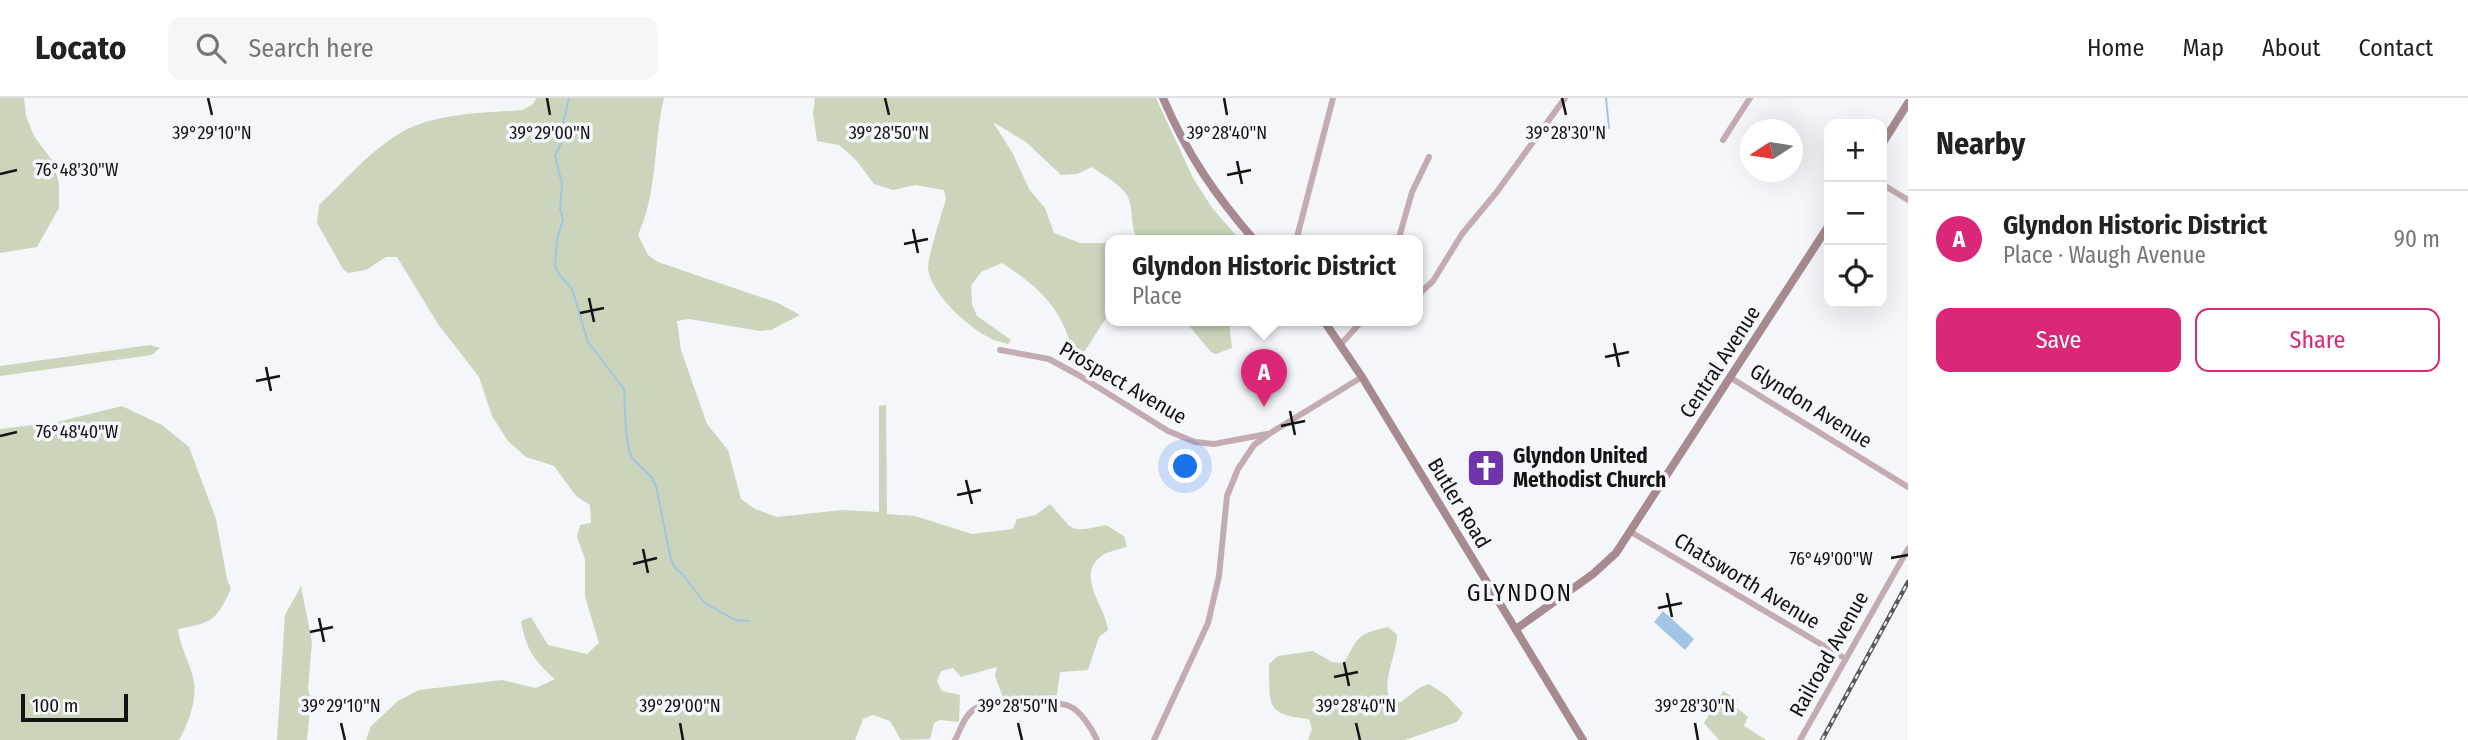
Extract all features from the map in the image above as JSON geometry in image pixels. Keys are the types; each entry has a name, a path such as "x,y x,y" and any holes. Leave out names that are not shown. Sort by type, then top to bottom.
{"main road":[{"path":"1164,98 1196,165 1227,209 1250,235"},
{"path":"1887,136 1908,103"},
{"name":"Central Avenue","path":"1516,629 1602,567 1616,553 1824,233"},
{"name":"Butler Road","path":"1328,326 1362,377 1583,740"}],"street":[{"path":"1298,235 1333,98"},
{"path":"1423,290 1433,281 1462,234 1496,193 1565,98"},
{"path":"1723,140 1750,98"},
{"path":"1400,235 1412,192 1429,157"},
{"path":"1887,187 1908,200"},
{"path":"1341,344 1357,326"},
{"name":"Prospect Avenue","path":"1000,350 1049,359 1168,431 1195,442 1214,444 1269,434"},
{"path":"1154,740 1186,675 1213,607 1220,576 1225,512 1231,484 1246,454 1269,434 1362,377"},
{"name":"Glyndon Avenue","path":"1731,377 1908,487"},
{"name":"Chatsworth Avenue","path":"1631,533 1846,659"},
{"name":"Railroad Avenue","path":"1800,740 1908,549"},
{"path":"955,740 968,715 981,706 1054,703 1077,711 1097,740"}],"green space":[{"path":"0,98 24,98 26,116 34,136 54,163 59,185 59,208 37,247 0,253"},
{"path":"537,98 664,98 649,202 638,235 648,255 658,262 778,303 800,315 771,330 760,331 689,319 677,321 681,350 707,424 728,450 741,499 755,509 777,517 842,510 879,512 879,406 886,405 887,514 915,516 972,534 1013,529 1017,519 1036,515 1050,504 1073,528 1106,525 1124,536 1127,547 1109,552 1093,565 1091,583 1108,630 1099,637 1088,670 1060,672 1057,695 1008,699 1003,697 995,676 997,667 961,677 953,668 941,671 937,681 942,691 960,695 959,722 940,720 934,723 930,739 901,740 890,721 873,715 863,719 855,740 366,740 371,726 398,701 419,690 502,680 536,688 555,679 532,654 521,621 531,617 548,645 587,654 599,643 585,597 585,559 577,537 580,525 591,523 590,505 576,496 554,466 526,457 508,441 492,416 479,377 438,324 397,257 386,257 366,270 348,273 343,269 317,223 319,205 368,158 400,133 428,121 476,113 522,110 532,105"},
{"path":"815,98 1156,98 1194,180 1213,209 1236,235 1136,235 1128,197 1117,184 1092,167 1077,174 1061,175 1026,142 993,122 1013,154 1029,189 1045,208 1054,233 1080,243 1105,243 1105,320 1075,366 1067,332 1052,306 1030,283 1002,263 981,272 971,286 972,304 977,316 1011,340 1008,344 979,332 960,317 935,288 928,268 946,199 944,190 915,185 893,190 874,184 856,160 839,145 817,141 813,113"},
{"path":"1189,326 1230,326 1232,348 1216,354 1211,352"},
{"path":"150,345 160,348 152,355 0,376 0,366"},
{"path":"122,406 162,425 189,447 216,519 231,589 212,619 178,629 194,682 193,704 188,720 179,740 0,740 0,429 57,422"},
{"path":"301,586 312,642 307,740 277,740 285,615"},
{"path":"1388,627 1397,635 1387,684 1390,700 1401,702 1429,684 1447,696 1463,713 1457,722 1405,740 1308,740 1312,729 1309,719 1284,714 1272,705 1269,664 1278,656 1313,651 1332,662 1344,663 1364,634"},
{"path":"1723,691 1738,700 1735,706 1748,717 1744,726 1766,740 1719,740 1704,723"}],"water":[{"path":"1663,611 1694,639 1685,650 1654,622"}],"waterway":[{"path":"569,98 563,124 563,139 555,156 562,184 560,209 563,219 557,240 555,266 572,289 588,342 624,389 629,450 632,458 652,478 656,486 671,560 705,603 735,620 749,621"},
{"path":"1606,98 1609,128"}],"railway":[{"path":"1822,740 1908,582"}],"place":[{"name":"Glyndon Historic District","path":"1264,407"},
{"name":"Glyndon United Methodist Church","path":"1486,468"}],"district":[{"name":"GLYNDON","path":"1520,593"}]}
